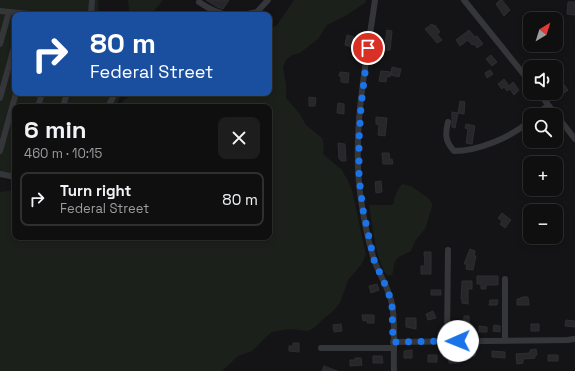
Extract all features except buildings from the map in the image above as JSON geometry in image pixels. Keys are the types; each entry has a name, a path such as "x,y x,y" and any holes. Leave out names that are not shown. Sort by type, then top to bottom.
{"street":[{"path":"91,12 92,0"},
{"path":"257,12 268,0"},
{"path":"375,0 364,72 359,140 359,177 365,220 374,260 388,291 392,305 394,371"},
{"path":"464,0 523,73"},
{"path":"199,2 217,12"},
{"path":"0,11 12,12"},
{"path":"0,44 9,12"},
{"path":"0,98 12,55"},
{"path":"544,100 575,139"},
{"path":"545,108 548,105"},
{"path":"0,151 12,108"},
{"path":"448,122 446,140 454,151 465,151 481,147 519,130 523,127"},
{"path":"0,174 12,176"},
{"path":"447,341 448,250"},
{"path":"505,279 505,341"},
{"path":"321,348 447,341 574,339"}],"shaded area":[{"path":"0,0 98,0 99,12 12,12 12,96 120,96 116,104 12,104 12,177 0,175"},
{"path":"128,0 163,0 153,12 129,12"},
{"path":"294,0 366,0 366,2 347,15 327,25 318,39 300,53 292,55 286,60 283,67 286,84 286,98 300,114 306,125 322,138 324,146 323,154 342,170 352,190 366,255 361,265 348,280 340,303 315,327 308,331 290,329 272,332 252,351 238,356 222,371 0,371 0,192 12,190 12,240 272,240 272,104 121,104 130,96 272,96 272,28 277,25"},
{"path":"402,184 414,188 429,199 432,203 432,207 425,229 415,241 411,251 402,255 396,260 392,275 388,276 380,262 369,205 391,205 394,203 396,193"}],"route":[{"path":"368,48 361,106 358,169 361,200 374,260 388,291 392,305 393,342 458,341"}]}
